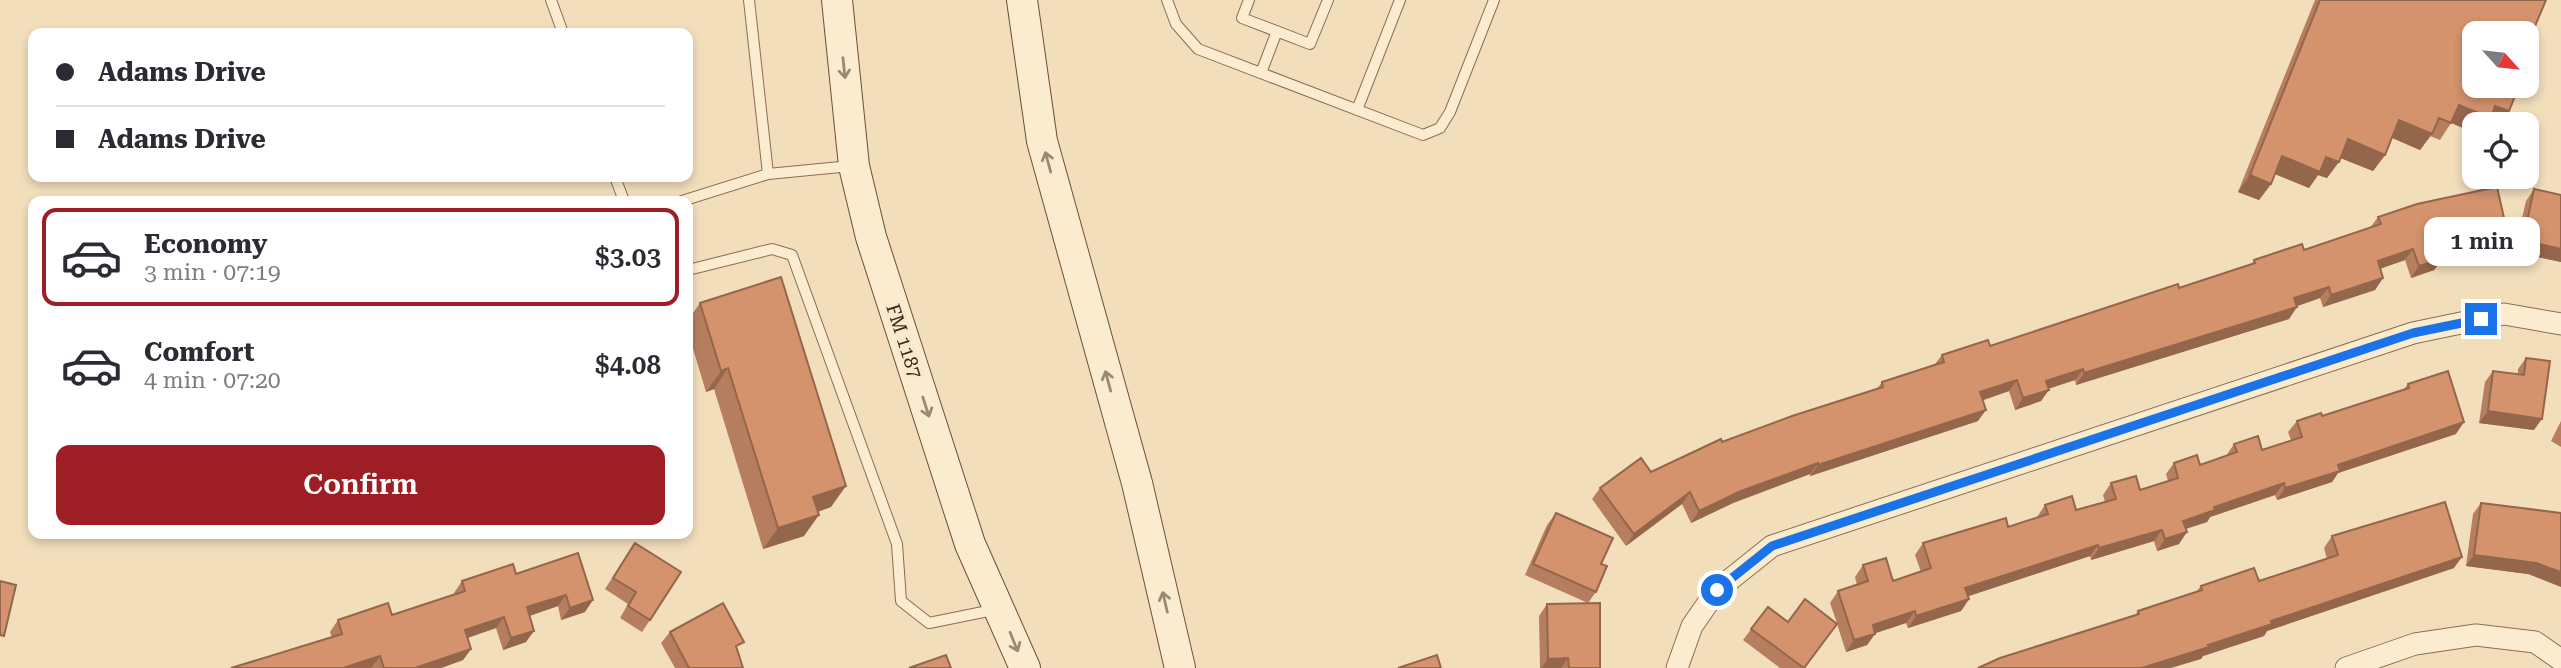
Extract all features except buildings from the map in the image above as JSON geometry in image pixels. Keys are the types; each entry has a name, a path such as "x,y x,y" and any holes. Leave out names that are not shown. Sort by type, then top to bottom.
{"main road":[{"name":"FM 1187","path":"837,0 854,166 871,237 970,544 1025,668"},
{"path":"1022,0 1042,141 1137,483 1180,668"}],"street":[{"path":"1677,668 1692,626 1717,590 1772,546 2413,333 2504,314 2561,324"},
{"path":"2346,668 2415,644 2476,635 2535,642 2561,660"}],"lane":[{"path":"551,0 561,28"},
{"path":"749,0 768,174"},
{"path":"1167,0 1176,24 1198,49 1423,135 1440,128 1450,112 1494,0"},
{"path":"1249,0 1242,18 1310,44 1328,0"},
{"path":"1357,110 1400,0"},
{"path":"1261,73 1277,31"},
{"path":"693,198 768,174 854,166"},
{"path":"693,269 772,249 792,255 897,544 901,601 929,623 1001,609"}],"route":[{"path":"1717,590 1772,546 2413,333 2481,319"}]}
